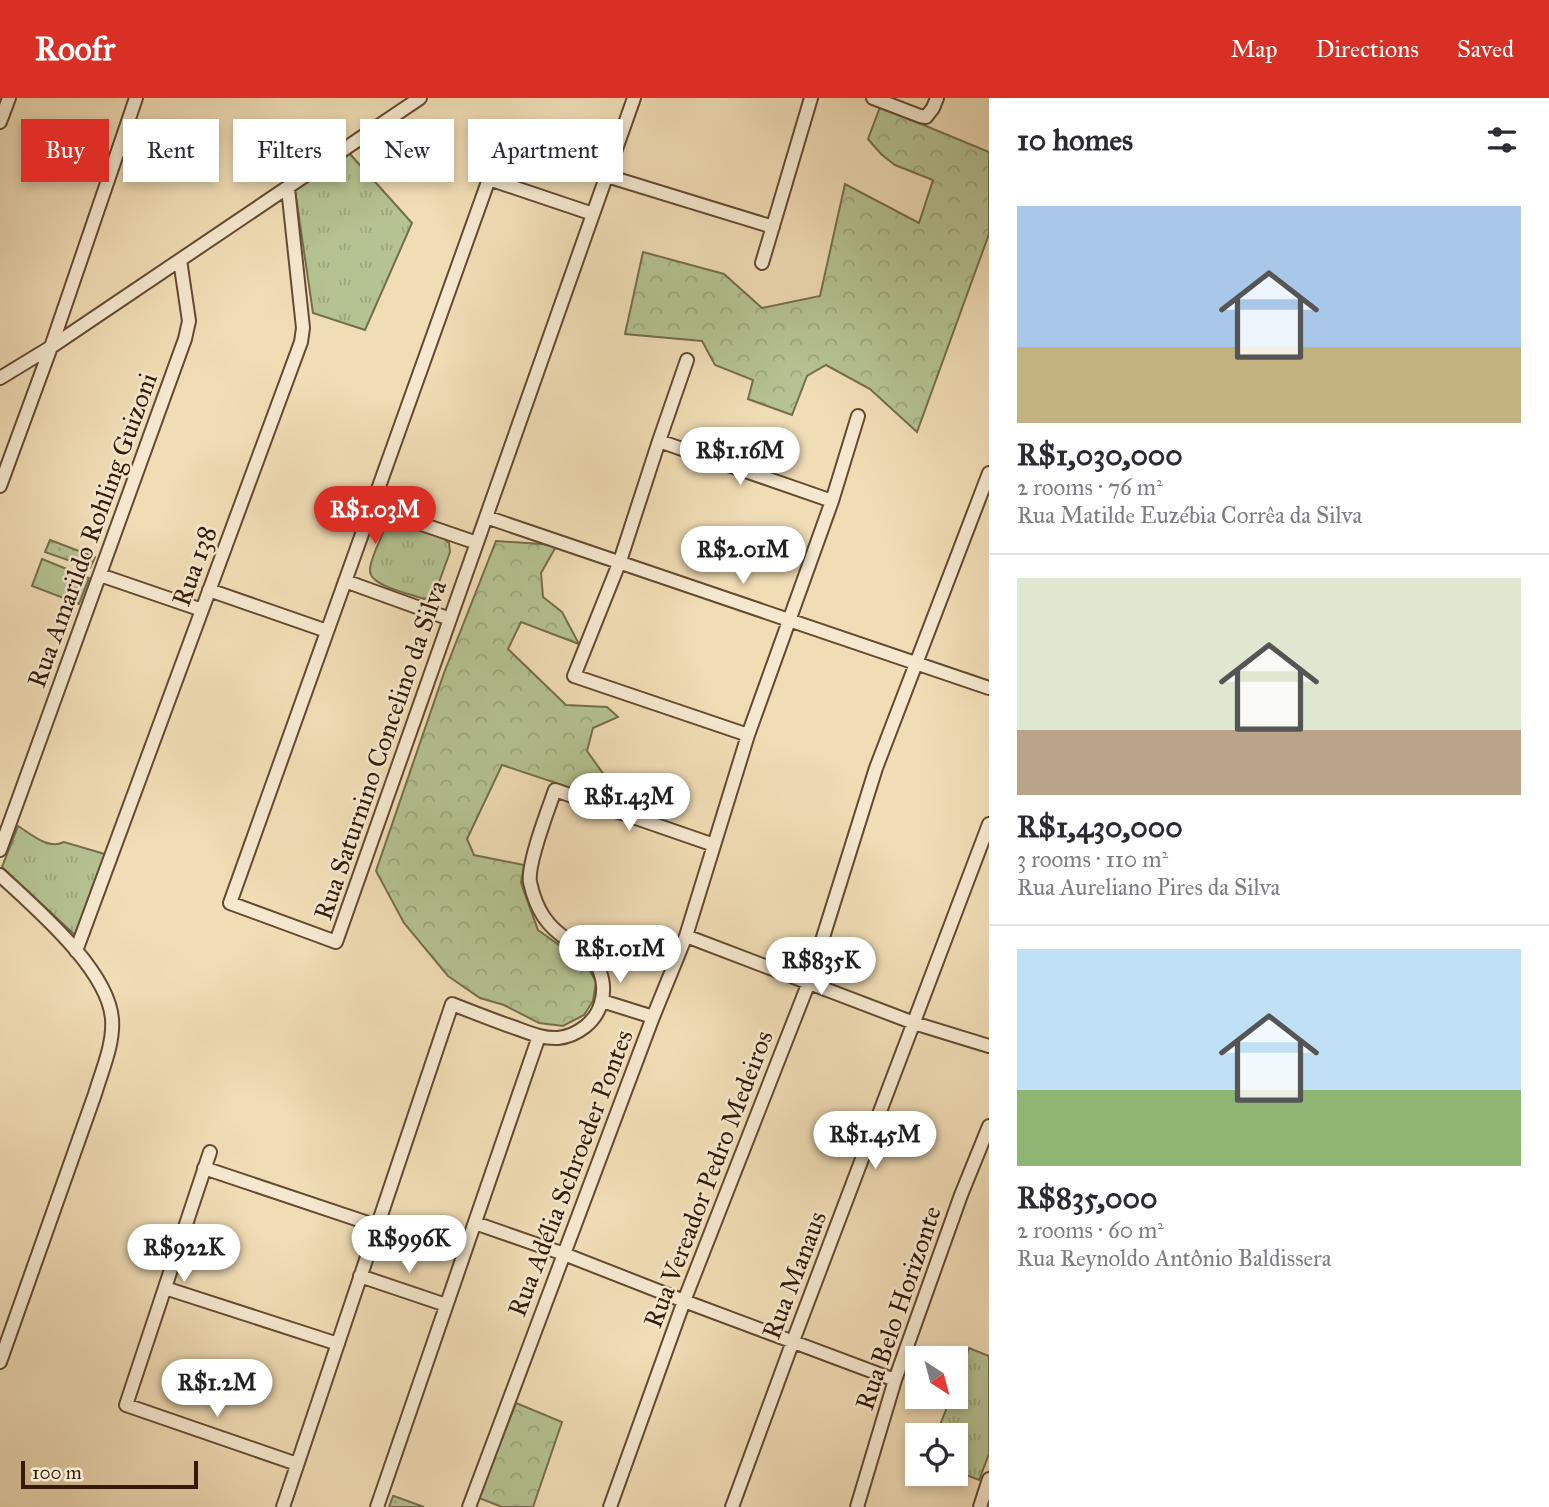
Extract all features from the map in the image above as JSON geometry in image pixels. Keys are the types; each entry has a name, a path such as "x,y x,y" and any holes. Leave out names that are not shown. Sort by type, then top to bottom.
{"street":[{"path":"0,122 9,98"},
{"path":"0,486 51,347 136,98"},
{"path":"0,378 51,347 420,98"},
{"name":"Rua Saturnino Concelino da Silva","path":"623,130 634,98"},
{"path":"762,262 811,98"},
{"path":"873,98 926,117 937,98"},
{"path":"209,590 327,631 489,179 593,214"},
{"path":"623,181 773,227"},
{"name":"Rua Saturnino Concelino da Silva","path":"327,631 230,903 336,942 605,182"},
{"name":"Rua 138","path":"76,951 301,342 303,328 288,188"},
{"name":"Rua Amarildo Rohling Guizoni","path":"0,850 5,823 100,575 188,328 180,260"},
{"path":"687,360 620,561 574,676 748,735"},
{"name":"Rua Adélia Schroeder Pontes","path":"469,1507 686,936 748,735 832,501 858,416"},
{"path":"659,441 832,501"},
{"name":"Rua Vereador Pedro Medeiros","path":"610,1507 684,1301 809,982 876,768 989,472"},
{"path":"372,507 477,543"},
{"path":"486,517 989,688"},
{"path":"100,575 202,610"},
{"path":"345,581 450,619"},
{"path":"283,1507 452,1004 539,1036 557,1038 576,1033 589,1023 595,1017 602,1001 602,978 592,958 548,924 541,913 531,884 530,869 555,790 714,845"},
{"name":"Rua Manaus","path":"732,1507 989,824"},
{"path":"0,875 76,951 98,980 110,1007 112,1022 107,1055 0,1362"},
{"path":"686,936 914,1023 989,1046"},
{"path":"602,1001 653,1017"},
{"path":"377,1507 539,1036"},
{"name":"Rua Belo Horizonte","path":"857,1507 895,1380 961,1195 989,1126"},
{"path":"210,1152 127,1405 297,1464"},
{"path":"204,1168 377,1226"},
{"path":"475,1223 564,1254 895,1380"},
{"path":"360,1276 446,1305"},
{"path":"165,1288 338,1344"},
{"path":"980,1507 989,1479"}],"green space":[{"path":"880,107 989,152 989,234 917,432 870,389 826,365 807,376 792,415 748,399 753,380 715,365 702,341 625,334 643,252 724,274 762,308 820,296 845,184 919,223 933,180 895,165 868,139"},
{"path":"350,154 360,165 360,182 375,182 412,223 365,330 313,313 295,190 307,182 346,182 346,157"},
{"path":"397,522 443,538 449,543 450,552 435,593 428,598 392,589 372,576 371,562 385,528"},
{"path":"50,540 95,557 90,568 45,552"},
{"path":"496,541 557,545 541,573 543,597 562,612 579,644 521,622 508,649 566,705 607,707 618,717 593,728 587,751 612,786 607,800 502,765 467,839 474,855 524,865 521,883 538,930 587,965 596,982 593,1001 584,1015 563,1026 539,1023 504,1005 480,998 448,976 404,923 376,871 444,673"},
{"path":"42,559 89,578 79,604 32,586"},
{"path":"18,826 46,843 64,842 108,855 77,937 2,867"},
{"path":"969,1348 989,1356 989,1454 979,1480 968,1476 968,1423 941,1423 946,1409 968,1409"},
{"path":"516,1403 562,1422 533,1507 502,1507 479,1498"},
{"path":"394,1496 424,1507 389,1507"}]}
